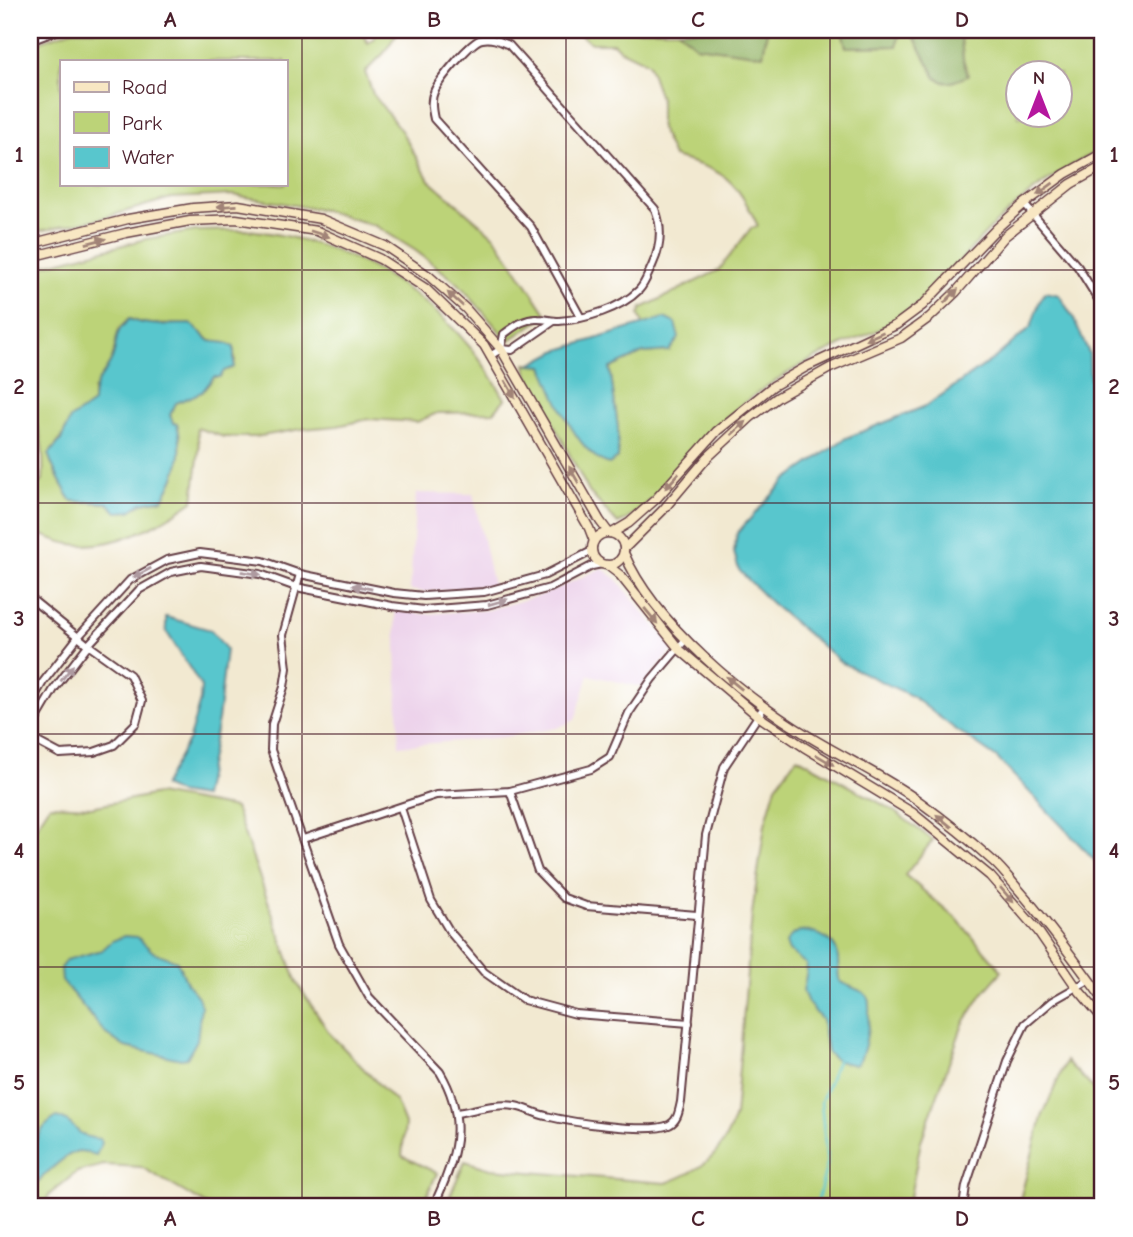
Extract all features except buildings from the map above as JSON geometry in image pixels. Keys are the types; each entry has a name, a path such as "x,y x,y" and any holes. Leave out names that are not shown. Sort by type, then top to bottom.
{"street":[{"path":"30,41 59,30"},
{"path":"1098,30 1103,39"},
{"path":"501,349 504,334 524,321 537,318 554,321 580,316 600,312 624,302 641,289 657,255 661,223 655,209 509,45 494,38 480,39 471,44 434,91 431,106 434,119 531,227 580,316"},
{"path":"1103,153 1065,174 1024,204 997,228 928,301 896,326 806,367 773,386 746,407 629,523 611,533 598,536 592,551 596,559 620,575 679,649 758,716 913,813 990,876 1038,931 1077,988 1103,1019"},
{"path":"30,730 54,689 89,645 139,590 171,572 201,566 260,574 296,587 424,610 486,606 547,588 592,566 618,562 624,551 707,458 751,417 778,397 811,379 901,338 936,312 1005,236 1071,184 1103,166"},
{"path":"1024,204 1078,267 1103,307"},
{"path":"30,244 128,219 193,208 238,205 321,219 385,246 429,276 466,309 501,349 600,521 620,538 631,570 687,639 720,672 764,707 809,737 919,801 996,863 1045,920 1103,999"},
{"path":"30,257 126,233 190,221 236,219 317,231 380,258 425,288 484,345 594,541"},
{"path":"928,301 936,312"},
{"path":"490,356 501,349 512,350 554,321"},
{"path":"806,367 811,379"},
{"path":"699,451 707,458"},
{"path":"30,704 43,682 78,637 130,580 167,560 200,553 263,561 300,574 424,596 484,592 542,576 592,551"},
{"path":"200,553 201,566"},
{"path":"300,574 283,635 287,668 272,724 271,750 339,944 369,997 440,1072 457,1113 457,1139 452,1165 433,1207"},
{"path":"542,576 547,588"},
{"path":"471,606 475,593"},
{"path":"403,607 405,594"},
{"path":"30,598 130,675 142,701 136,723 114,745 94,752 60,754 30,738"},
{"path":"303,839 436,795 510,791 591,769 610,757 629,713 652,679 687,639"},
{"path":"457,1113 501,1106 515,1107 545,1116 587,1123 653,1129 671,1124 678,1116 706,835 724,767 764,707"},
{"path":"510,791 538,871 564,898 586,905 697,915"},
{"path":"401,808 431,900 450,932 484,972 524,1000 576,1014 689,1023"},
{"path":"963,1207 966,1186 1007,1061 1025,1024 1052,1000 1089,980"}],"shaded area":[{"path":"416,493 473,494 493,585 424,592 410,590"},
{"path":"602,568 617,579 673,649 641,687 589,675 575,720 557,728 504,737 399,746 395,611 424,614 488,610 545,594"}],"green space":[{"path":"72,30 360,30 368,43 375,38 375,30 399,30 384,53 365,72 373,94 402,132 429,180 495,237 547,315 508,341 459,284 416,251 376,226 323,210 233,195 171,198 103,218 30,233 30,45"},
{"path":"574,30 678,30 696,46 763,55 767,30 842,30 846,47 897,46 900,30 911,30 936,77 944,82 968,75 963,59 960,30 1093,30 1103,49 1103,149 1060,173 1020,202 995,224 924,299 897,320 803,364 752,397 702,441 641,509 618,524 589,492 527,372 526,364 543,366 579,439 618,458 618,428 610,368 643,353 669,351 644,325 639,315 642,308 719,270 751,228 758,226 742,197 727,179 705,167 673,157 660,127 660,98 648,63 619,49 613,43 591,43"},
{"path":"678,30 767,30 763,55 696,46"},
{"path":"842,30 900,30 897,46 846,47"},
{"path":"908,30 960,30 968,76 952,82 936,78"},
{"path":"248,230 288,237 327,248 363,263 398,283 429,306 458,333 483,364 505,399 494,412 437,413 417,422 369,419 255,437 224,437 197,428 199,449 193,501 180,510 135,534 103,543 71,544 39,534 30,513 30,488 43,481 43,464 41,437 30,415 30,269 146,239 196,231","holes":["129,319 191,327 210,341 228,346 233,352 235,362 214,377 202,392 176,402 170,415 173,423 177,424 179,463 163,499 142,503 130,511 117,512 108,503 72,501 49,454 84,410 93,403 93,391 112,360 119,329"]},
{"path":"797,757 891,809 933,840 905,875 957,919 1002,971 982,994 963,1024 921,1141 908,1207 445,1207 465,1161 491,1169 666,1183 701,1166 717,1151 735,1116 752,914 765,824 776,786"},
{"path":"157,794 235,808 297,983 330,1034 396,1102 405,1124 402,1156 437,1173 422,1207 210,1207 141,1167 104,1165 77,1172 50,1194 42,1207 30,1207 30,836 50,805 91,807"},
{"path":"1066,1061 1103,1098 1103,1207 1018,1207 1042,1117"}],"water":[{"path":"1045,292 1059,295 1074,319 1089,353 1090,379 1103,387 1103,869 997,758 912,696 842,663 770,602 739,570 734,552 737,533 786,480 846,438 926,406 996,357 1031,327"},
{"path":"664,318 675,323 679,338 669,351 643,353 610,368 618,428 618,458 609,464 597,458 577,437 543,366 530,365 556,351"},
{"path":"129,319 152,324 191,324 210,341 234,347 234,367 224,371 220,377 214,377 202,392 176,403 170,415 173,423 177,424 179,463 163,499 142,503 130,511 117,512 108,503 72,501 49,454 61,440 70,419 93,403 97,384 112,359 119,331"},
{"path":"166,617 211,630 226,649 218,720 203,797 178,793 163,786 189,739 200,701 201,686 166,631"},
{"path":"800,931 819,935 830,942 837,952 840,982 868,997 865,1044 855,1065 837,1061 827,1052 822,1020 808,1003 803,991 806,964 789,951 786,943"},
{"path":"124,936 137,937 153,952 177,961 187,983 198,997 201,1006 197,1040 187,1058 125,1047 106,1034 62,981 61,967 66,960 102,950 112,941"},
{"path":"57,1117 64,1119 85,1136 100,1139 102,1143 96,1155 79,1151 67,1156 30,1191 31,1160 36,1140 41,1131"}],"waterway":[{"path":"816,1207 827,1164 821,1102 837,1061"}]}
